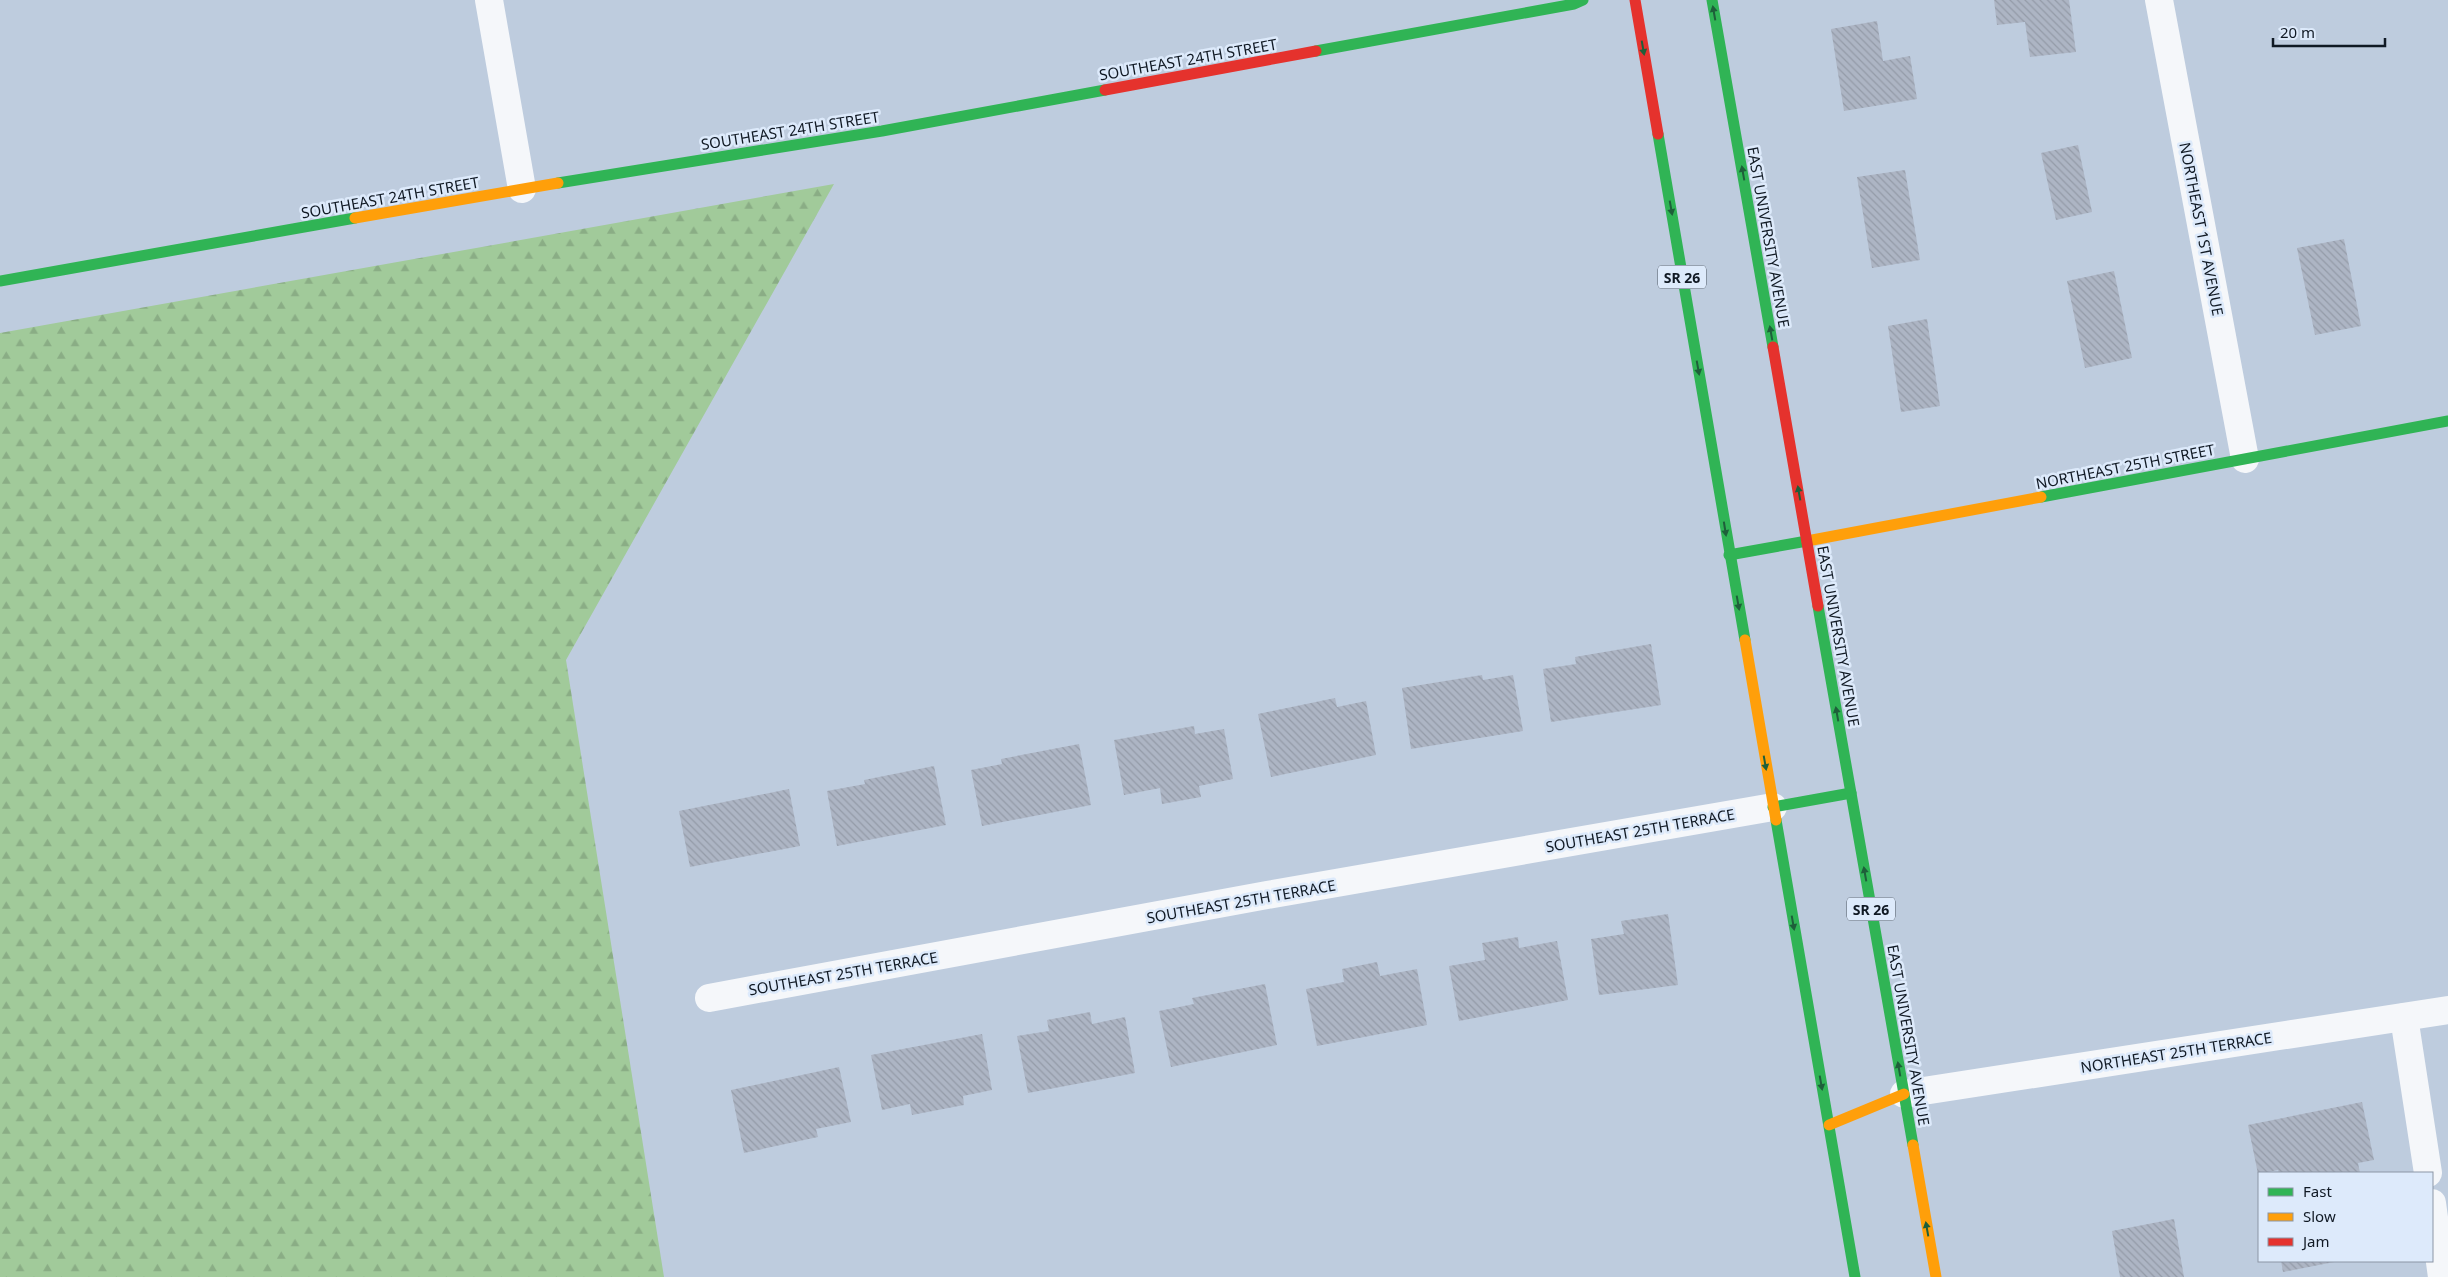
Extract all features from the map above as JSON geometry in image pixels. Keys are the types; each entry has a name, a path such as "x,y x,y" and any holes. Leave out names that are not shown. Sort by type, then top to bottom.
{"main road":[{"name":"SOUTHEAST 24TH STREET","path":"0,281 522,188 882,131 1574,4 1583,0"},
{"name":"SR 26","path":"1635,0 1729,555 1855,1277"},
{"name":"EAST UNIVERSITY AVENUE","path":"1712,0 1936,1277"},
{"name":"NORTHEAST 25TH STREET","path":"1729,555 2448,420"},
{"path":"1773,807 1851,793"},
{"path":"1828,1125 1904,1094"}],"street":[{"path":"489,0 522,188"},
{"name":"NORTHEAST 1ST AVENUE","path":"2159,0 2245,459"},
{"name":"SOUTHEAST 25TH TERRACE","path":"710,998 1277,894 1773,807"},
{"name":"NORTHEAST 25TH TERRACE","path":"1904,1094 2448,1010"},
{"path":"2404,1017 2428,1172"},
{"path":"2433,1210 2442,1277"}],"green space":[{"path":"834,184 566,660 664,1277 0,1277 0,333"}],"building":[{"path":"1994,0 2069,0 2076,52 2030,57 2025,22 1997,25"},
{"path":"1877,21 1883,61 1910,56 1917,99 1844,111 1831,29"},
{"path":"2078,145 2092,212 2056,220 2041,153"},
{"path":"1905,170 1920,260 1872,268 1857,177"},
{"path":"2344,239 2361,326 2315,335 2297,248"},
{"path":"2114,271 2132,358 2085,368 2067,281"},
{"path":"1927,319 1940,406 1901,412 1888,326"},
{"path":"1651,644 1661,705 1551,722 1543,669 1576,664 1575,657"},
{"path":"1482,675 1483,680 1513,675 1523,731 1411,749 1402,688"},
{"path":"1335,698 1337,707 1366,701 1376,755 1271,777 1258,714"},
{"path":"1194,726 1195,734 1224,729 1233,779 1199,786 1201,797 1162,804 1160,788 1124,795 1114,740"},
{"path":"1079,744 1091,805 982,826 971,770 1002,764 1001,759"},
{"path":"934,766 946,825 837,846 827,791 865,784 864,780"},
{"path":"789,789 800,846 690,867 679,811"},
{"path":"1668,914 1678,985 1599,995 1591,939 1624,934 1621,921"},
{"path":"1518,937 1519,948 1557,941 1568,1000 1459,1021 1449,966 1485,960 1482,943"},
{"path":"1377,962 1380,976 1417,969 1427,1025 1317,1046 1306,989 1344,982 1342,969"},
{"path":"1265,984 1277,1045 1171,1067 1159,1011 1194,1004 1192,998"},
{"path":"1090,1012 1092,1024 1125,1017 1135,1073 1028,1093 1017,1036 1049,1031 1047,1020"},
{"path":"982,1034 992,1090 963,1096 964,1105 912,1115 910,1104 882,1110 871,1055"},
{"path":"839,1067 851,1122 816,1129 818,1137 744,1153 731,1090"},
{"path":"2362,1102 2374,1160 2358,1163 2360,1172 2279,1172 2278,1170 2258,1172 2258,1174 2248,1125"},
{"path":"2174,1219 2184,1277 2120,1277 2112,1231"},
{"path":"2281,1262 2334,1262 2283,1272"}],"traffic: fast":[{"path":"1316,51 1574,4 1583,0"},
{"path":"1712,0 1773,347"},
{"path":"558,183 882,131 1105,90"},
{"path":"1658,134 1745,640"},
{"path":"0,281 355,218"},
{"path":"2041,497 2448,421"},
{"path":"1729,555 1807,541"},
{"path":"1818,606 1913,1145"},
{"path":"1773,807 1851,793"},
{"path":"1776,820 1855,1277"}],"traffic: slow":[{"path":"355,218 558,183"},
{"path":"1807,541 2041,497"},
{"path":"1745,640 1776,820"},
{"path":"1829,1125 1904,1094"},
{"path":"1913,1145 1936,1277"}],"traffic: jam":[{"path":"1635,0 1658,134"},
{"path":"1105,90 1316,51"},
{"path":"1773,347 1818,606"}]}
